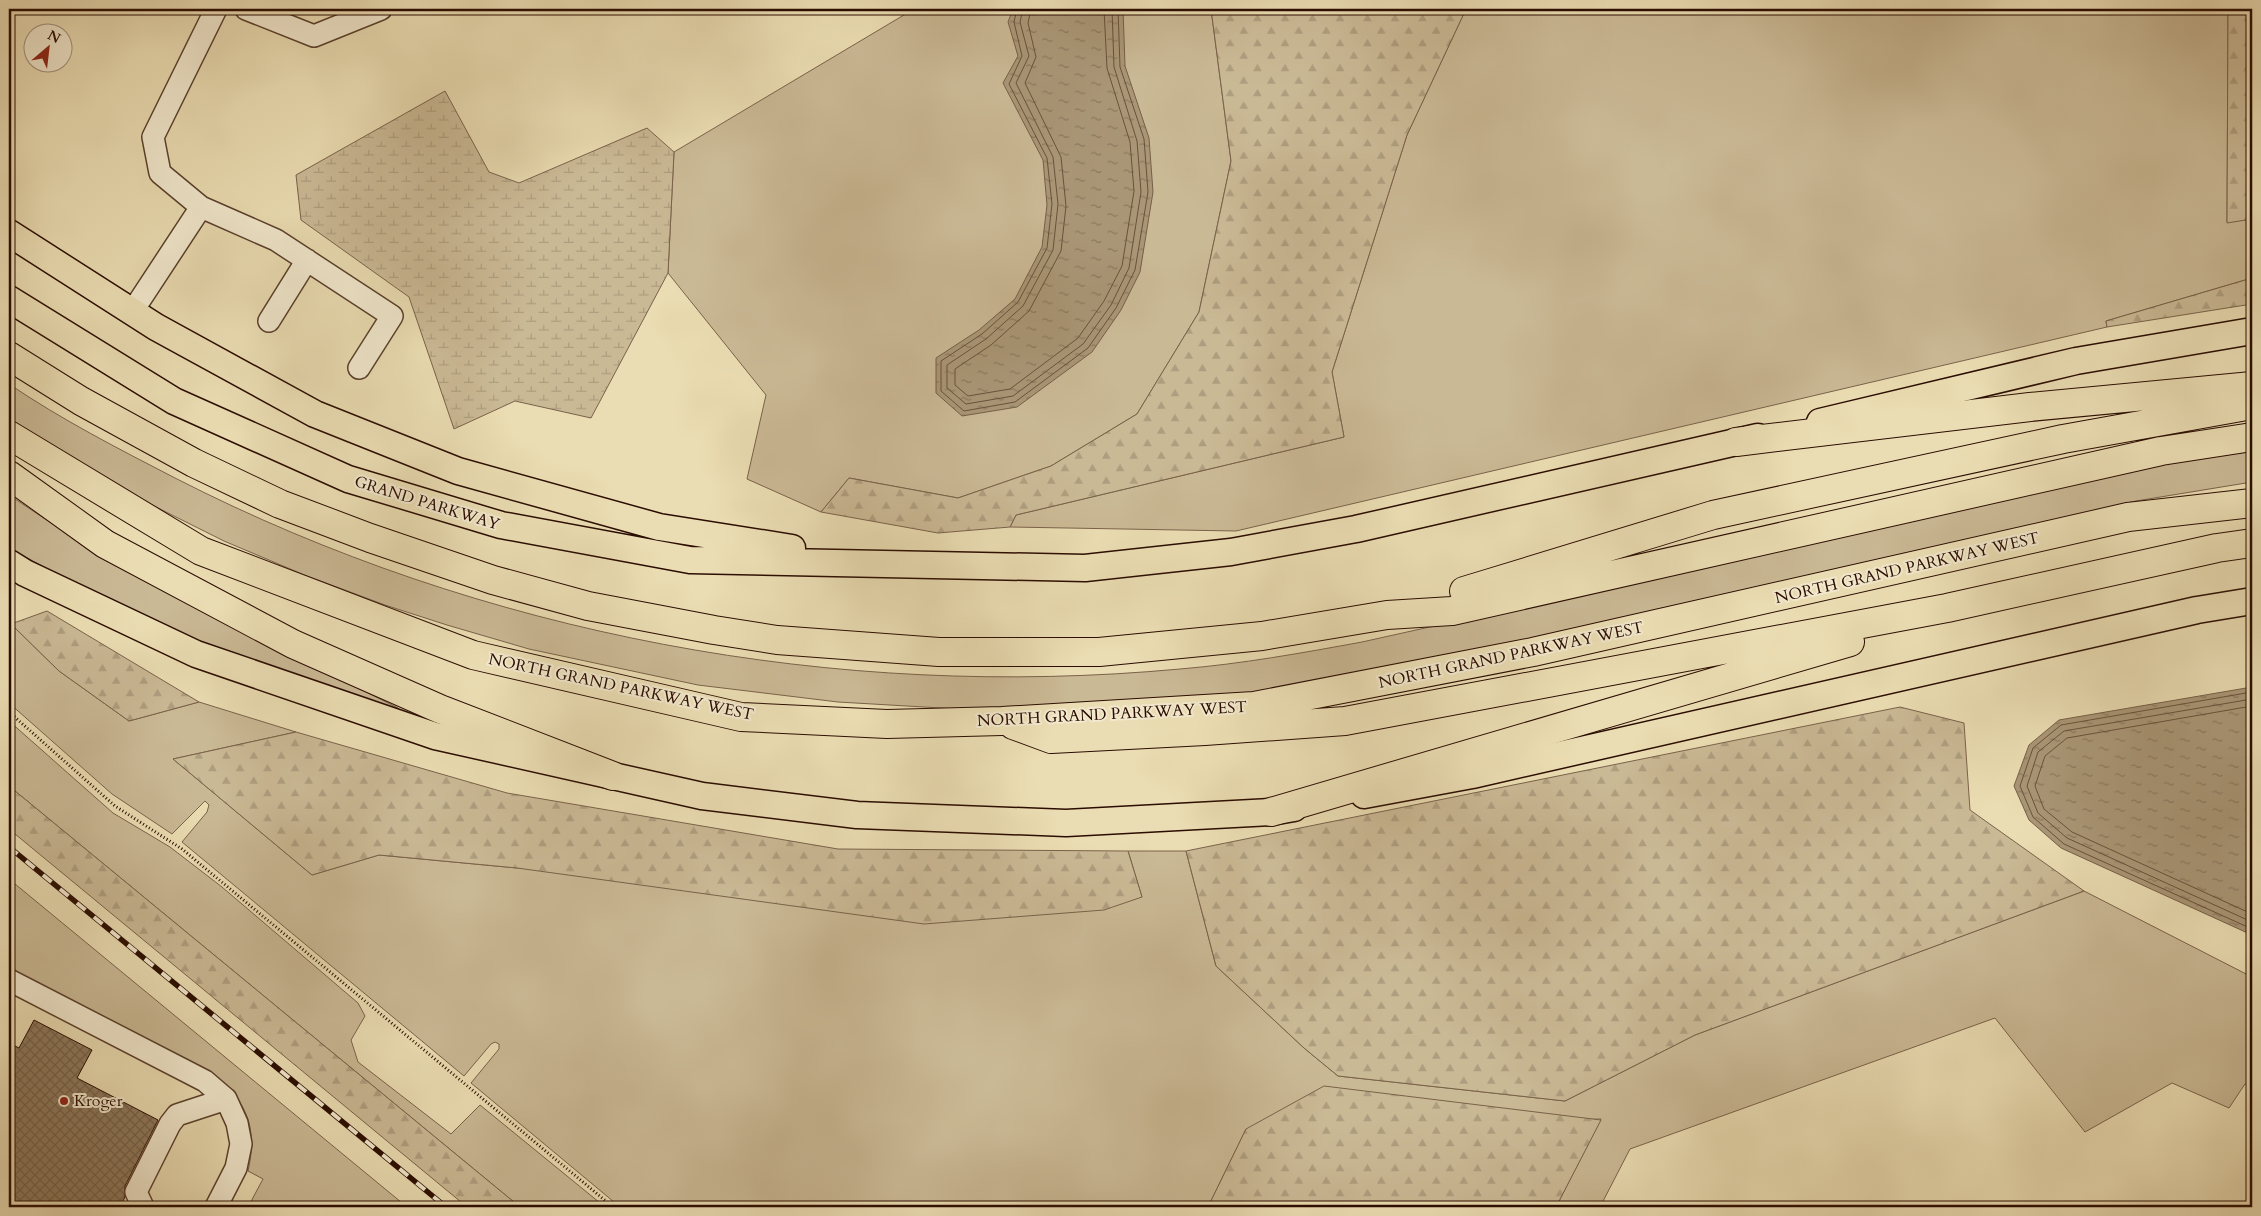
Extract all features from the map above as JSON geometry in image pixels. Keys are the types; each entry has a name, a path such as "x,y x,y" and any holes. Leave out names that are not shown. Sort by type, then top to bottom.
{"highway":[{"path":"9,356 81,401 194,463 289,508 493,580 588,606 714,630 777,640 939,652 1099,652 1262,636 1387,615 1452,611 2161,451 2252,437"},
{"path":"1736,442 2030,407 2252,386"},
{"path":"1387,615 1713,514 2063,438 2252,405"},
{"name":"NORTH GRAND PARKWAY WEST","path":"9,435 201,551 473,654 741,717 886,724 1002,721 1254,706 1533,652 2128,517 2252,503"},
{"path":"9,476 105,544 293,644 440,709 612,776"},
{"path":"1002,721 1051,739 1345,721 1947,608 2217,548 2252,543"},
{"path":"1271,812 1870,636 1947,608"}],"main road":[{"path":"9,233 132,312 315,414 458,471 659,527 889,564 1086,568 1230,552 1356,529 1736,442 2076,361 2252,332"},
{"name":"GRAND PARKWAY","path":"9,299 174,401 348,479 500,525 690,560 889,564"},
{"path":"9,563 25,573 196,654 434,736 702,796 857,815 1066,823 1271,812 1472,776 2188,612 2252,601"}],"lane":[{"path":"216,9 153,137 160,173 201,207 276,240 392,316 359,368"},
{"path":"246,9 314,36 381,9"},
{"path":"132,312 201,207"},
{"path":"269,321 307,260"},
{"path":"9,980 204,1081 226,1100 237,1123 241,1144 236,1168 216,1207"},
{"path":"143,1207 136,1192 170,1124 177,1115 226,1100"}],"path":[{"path":"9,712 115,806 182,849 614,1207"}],"green space":[{"path":"914,9 1211,9 1231,161 1199,312 1137,414 1051,466 958,498 849,478 821,512 747,479 766,395 668,273 674,152"},
{"path":"1211,9 1466,9 1407,135 1332,372 1344,437 1016,515 1010,527 938,533 821,512 849,478 958,498 1051,466 1137,414 1199,312 1231,161"},
{"path":"1466,9 2228,9 2227,222 2252,219 2252,278 2106,321 2107,327 1236,531 1010,527 1016,515 1344,437 1332,372 1407,135"},
{"path":"2228,9 2252,9 2252,219 2227,223"},
{"path":"445,91 489,172 519,183 647,128 674,152 668,273 591,418 515,401 454,429 409,297 301,220 296,175"},
{"path":"2252,278 2252,304 2107,327 2106,321"},
{"path":"9,384 70,422 175,478 292,533 413,579 537,616 664,644 792,664 921,675 1051,676 1180,669 1249,661 1362,642 2191,458 2252,450 2252,482 2136,501 1383,672 1242,695 976,710 838,702 698,685 529,649 385,605 302,574 224,541 104,481 9,425"},
{"path":"9,495 86,546 267,642 398,708 398,711 206,645 77,585 9,548"},
{"path":"47,611 199,702 129,721 59,671 11,624"},
{"path":"9,622 59,671 129,721 199,702 296,732 173,759 312,875 379,855 517,868 1142,897 1128,851 1186,851 1216,966 1304,1048 1338,1076 1565,1101 1695,1035 2084,891 2252,977 2252,1087 2245,1084 2229,1108 2172,1083 2085,1132 1995,1018 1630,1149 1600,1207 1556,1207 1601,1119 1246,1129 1208,1207 620,1207 471,1083 499,1049 499,1044 495,1042 491,1044 464,1076 182,842 207,812 209,805 205,801 172,834 112,794 9,703"},
{"path":"1900,707 1964,723 1970,810 2084,891 1695,1035 1565,1101 1338,1076 1304,1048 1216,966 1186,851"},
{"path":"9,721 113,813 170,847 222,887 358,1003 365,1016 351,1040 358,1062 451,1134 480,1105 605,1207 520,1207 9,786"},
{"path":"296,732 507,793 838,849 1128,851 1142,897 1104,910 924,924 517,868 379,855 312,875 173,759"},
{"path":"9,786 520,1207 467,1207 9,829"},
{"path":"9,879 407,1207 248,1207 263,1179 248,1171 252,1141 250,1128 247,1116 233,1094 211,1073 9,968"},
{"path":"1324,1086 1601,1120 1556,1207 1208,1207 1246,1129"}],"water":[{"path":"1013,9 1123,9 1125,66 1149,138 1153,192 1140,272 1121,310 1092,352 1017,407 962,416 936,393 936,358 979,330 1015,299 1042,247 1047,205 1043,160 1003,83 1018,56 1008,22"},
{"path":"2252,687 2252,935 2061,848 2029,820 2014,786 2029,745 2059,720"}],"building":[{"name":"Kroger","path":"34,1020 92,1050 77,1078 158,1120 125,1186 125,1197 120,1207 9,1207 9,1043 19,1048"}],"railway":[{"path":"9,847 446,1207"}],"place":[{"name":"Kroger","path":"64,1101"}]}
